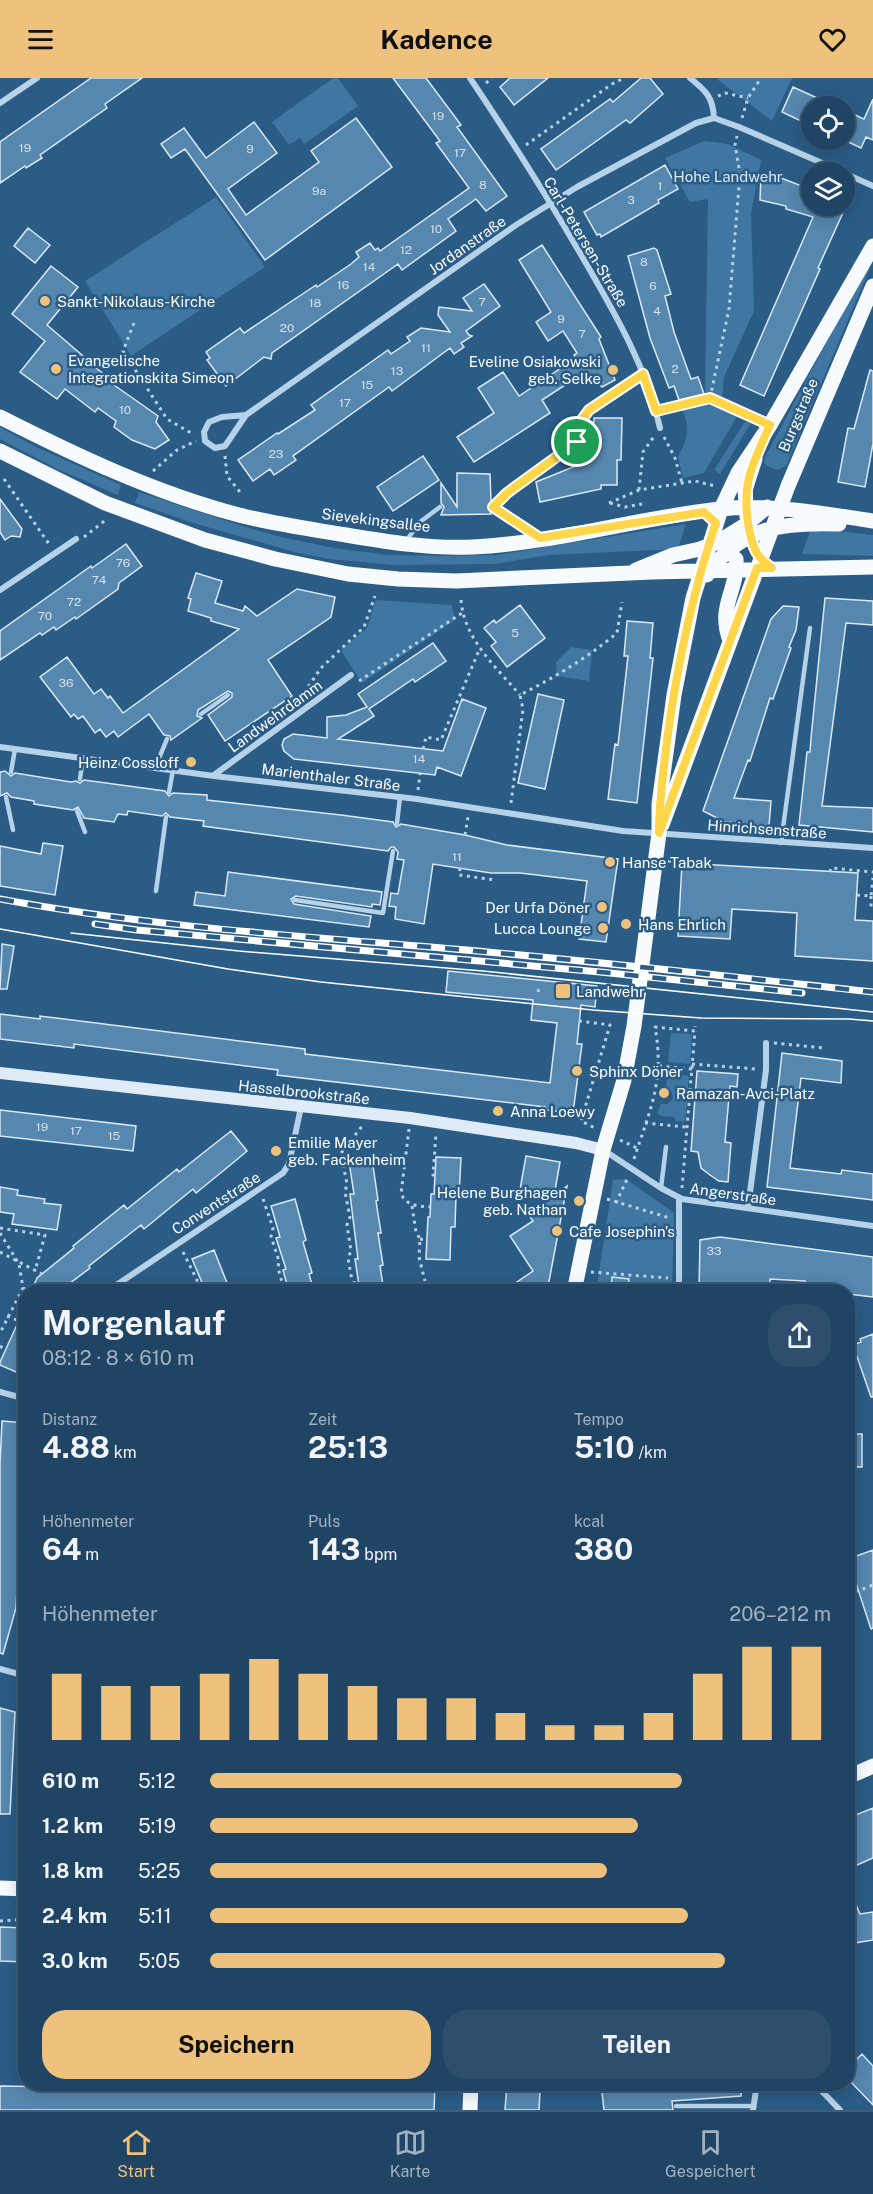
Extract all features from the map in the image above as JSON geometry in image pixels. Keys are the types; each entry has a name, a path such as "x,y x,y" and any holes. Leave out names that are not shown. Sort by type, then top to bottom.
{"main road":[{"name":"Burgstraße","path":"719,516 738,473 770,425 873,246"},
{"name":"Burgstraße","path":"763,565 772,528 773,508 788,486 873,286"},
{"name":"Sievekingsallee","path":"0,417 120,474 221,510 297,527 403,545 472,547 704,512 748,522"},
{"name":"Burgstraße","path":"763,565 753,550 745,490 749,473 770,425"},
{"path":"0,452 105,503 205,540 276,559 338,572 398,579 456,581 736,569 763,565 873,567"},
{"path":"576,1284 603,1150 624,1080 634,1026 659,833 659,804 672,705 693,598 706,570 729,542 748,522 773,508 873,523"},
{"path":"719,516 736,569 726,608 725,627 730,641"},
{"path":"706,570 709,545 719,516"},
{"path":"748,522 772,528 792,523 873,523"},
{"path":"631,572 663,558 729,542"},
{"path":"659,833 730,641 763,565"},
{"path":"855,1774 873,1766"},
{"path":"0,1888 18,1889"},
{"path":"470,2110 471,2091"}],"street":[{"path":"0,103 37,78"},
{"name":"Carl-Petersen-Straße","path":"470,78 551,203 620,323 643,374 660,428"},
{"path":"690,78 704,89 711,99 714,118 818,162"},
{"name":"Jordanstraße","path":"225,446 246,415 516,225 577,187 696,123 714,118"},
{"path":"855,178 873,186"},
{"name":"Jordanstraße","path":"204,438 206,426 214,419 246,415"},
{"path":"204,438 208,445 215,448 225,446"},
{"path":"0,590 76,539"},
{"name":"Landwehrdamm","path":"214,776 351,675"},
{"name":"Marienthaler Straße","path":"0,747 214,776 417,799 623,831 659,833"},
{"name":"Hinrichsenstraße","path":"659,833 873,848"},
{"path":"748,1208 766,1070 766,1043"},
{"name":"Hasselbrookstraße","path":"0,1073 410,1118 576,1143 603,1150"},
{"name":"Conventstraße","path":"118,1284 283,1173 289,1164 301,1107"},
{"name":"Angerstraße","path":"603,1150 680,1199 873,1226"},
{"path":"679,1284 680,1199"},
{"path":"0,1392 18,1397"},
{"path":"0,1669 18,1674"},
{"path":"753,2108 756,2091"},
{"path":"821,2091 840,2110"}],"lane":[{"path":"540,538 493,507 507,493 577,442 575,429 589,410 643,374"},
{"path":"403,545 420,522 440,507"},
{"path":"781,843 810,628"},
{"path":"201,714 228,695"},
{"path":"155,768 167,739"},
{"path":"11,772 15,749"},
{"path":"80,779 83,758"},
{"path":"169,792 173,770"},
{"path":"6,797 13,830"},
{"path":"397,823 400,797"},
{"path":"76,811 85,832"},
{"path":"156,891 166,816"},
{"path":"295,900 383,913 393,851"},
{"path":"661,1188 666,1147"},
{"path":"676,2106 753,2108"}],"path":[{"path":"517,151 612,84 624,78"},
{"path":"743,116 748,98 760,78"},
{"path":"711,99 725,93 748,98"},
{"path":"710,398 729,309 740,174 735,145 738,134"},
{"path":"134,323 123,351 167,419 190,433 204,438"},
{"path":"656,411 710,398 770,425"},
{"path":"639,490 643,452 660,428 675,458 682,483"},
{"path":"153,471 177,450 204,438"},
{"path":"225,446 225,471 240,492"},
{"path":"4,479 55,553"},
{"path":"646,504 625,507 609,503 639,490 695,480 715,486"},
{"path":"76,539 87,536 109,517"},
{"path":"281,726 321,668 364,627 375,596"},
{"path":"461,600 466,626 480,648 520,695 523,709 510,812"},
{"path":"520,695 575,665 617,633 622,602"},
{"path":"334,687 363,680 462,613"},
{"path":"423,749 426,737 441,740 480,648"},
{"path":"417,799 420,774"},
{"path":"465,835 469,807"},
{"path":"460,868 459,875 495,880"},
{"path":"830,872 831,868 873,872"},
{"path":"873,878 871,896 871,908 873,909"},
{"path":"857,895 871,896"},
{"path":"579,1021 610,1025 581,1121 637,1148"},
{"path":"616,1203 631,1167 657,1088 659,1050 655,1027 695,1029 680,1199"},
{"path":"766,1043 825,1048"},
{"path":"659,1066 766,1070"},
{"path":"359,1282 353,1283 348,1258 351,1251 347,1225 352,1217 345,1192 347,1184 341,1153 371,1114"},
{"path":"410,1118 401,1194 402,1198 412,1206 430,1207"},
{"path":"435,1175 433,1175 436,1122"},
{"path":"645,1123 686,1127"},
{"path":"260,1189 275,1228 271,1236 281,1260 278,1268 283,1284"},
{"path":"594,1194 616,1203 680,1221"},
{"path":"412,1206 416,1232 420,1239 419,1257 425,1281"},
{"path":"0,1228 45,1235 35,1271"},
{"path":"0,1233 19,1263 22,1284"},
{"path":"420,1239 426,1240"},
{"path":"178,1242 196,1280 195,1284"},
{"path":"351,1251 357,1250"},
{"path":"0,1252 42,1274"},
{"path":"579,1271 679,1279"},
{"path":"0,1333 18,1297"},
{"path":"7,1316 18,1321"},
{"path":"0,1346 5,1350"},
{"path":"855,1591 873,1585"},
{"path":"0,1921 18,1920"}],"green space":[{"path":"333,78 338,78 358,106 304,144 300,138 289,145 272,122"},
{"path":"718,78 792,78 772,121"},
{"name":"Hohe Landwehr","path":"704,141 728,144 761,160 751,213 754,311 724,377 722,399 742,408 704,473 683,478 678,457 687,436 687,425 680,404 705,396 708,199 690,202 665,158"},
{"path":"216,197 265,267 131,356 85,281"},
{"path":"867,267 870,268 787,464 776,470 770,468 764,463 765,457"},
{"path":"744,423 751,423 720,474 714,470"},
{"path":"0,427 38,448 121,485 118,495 57,469 0,439"},
{"path":"139,492 281,537 339,549 389,555 497,555 686,524 678,549 548,555 495,564 393,565 330,559 298,553 190,522 135,503"},
{"path":"811,528 873,535 873,556 802,554"},
{"path":"376,600 452,605 455,620 362,683 341,650 367,628"},
{"path":"571,647 592,650 589,681 557,676 556,662"},
{"path":"671,1033 692,1034 690,1064 668,1062"},
{"path":"668,1073 689,1076 685,1122 675,1121 675,1117 661,1116 657,1113 661,1104 667,1104 673,1099 672,1092 666,1087"},
{"path":"626,1179 674,1213 672,1284 597,1284 613,1180"}],"building":[{"path":"91,78 142,78 105,104 107,108 40,155 42,158 26,168 25,166 0,183 0,142"},
{"path":"393,78 426,78 461,125 457,127 507,196 486,211 476,199 448,219 456,231 402,270 398,264 272,353 271,359 264,357 226,386 207,360 210,358 206,352 240,328 244,333 316,285 317,287 351,264 359,257 356,252 370,243 375,250 378,248 380,251 469,188 436,143 440,141"},
{"path":"510,78 548,78 514,105 500,87"},
{"path":"641,78 650,78 663,94 630,123 626,120 556,170 541,149 610,99 613,102"},
{"path":"793,87 813,96 801,96 801,121 782,112"},
{"path":"873,99 873,140 866,137 861,148 855,145 855,115 864,119"},
{"path":"356,118 392,167 265,260 185,149 171,158 161,144 184,128 206,158 254,122 277,153 228,189 246,215 319,162 311,151"},
{"path":"665,165 678,189 658,200 659,203 601,237 600,234 597,235 584,212"},
{"path":"761,175 776,176 801,186 801,213 786,209 786,206 760,200"},
{"path":"810,216 841,216 764,396 740,385 813,217"},
{"path":"28,228 50,245 35,263 14,246"},
{"path":"542,245 601,337 599,339 615,380 602,387 597,382 594,385 585,372 542,400 550,413 474,462 457,437 494,413 478,388 503,372 519,396 576,358 574,355 577,353 563,331 548,341 536,322 551,312 519,260"},
{"path":"654,248 657,250 671,294 665,296 674,332 691,379 698,377 704,394 679,400 674,386 669,388 650,338 628,256"},
{"path":"51,266 78,287 47,325 88,362 116,383 114,385 158,416 156,422 169,440 155,449 132,440 114,427 116,421 98,408 95,412 65,389 57,399 20,372 45,341 12,314"},
{"path":"484,284 500,306 466,331 472,336 461,343 464,347 454,354 450,348 392,391 389,387 293,456 296,460 274,475 270,469 253,481 238,460 315,410 311,405 388,350 391,354 410,341 407,337 421,328 450,332 438,315 439,307 472,311 463,298"},
{"path":"870,370 873,371 873,444 865,487 838,482 848,428 854,429"},
{"path":"594,418 622,418 621,460 617,460 617,485 601,485 601,489 540,502 536,482 588,461 589,422 594,422"},
{"path":"423,456 439,480 393,511 377,487"},
{"path":"457,473 490,474 491,502 489,507 491,514 441,515 444,507 441,503 441,483 457,507"},
{"path":"0,499 22,529 20,537 11,536 5,540 0,532"},
{"path":"126,544 142,566 119,583 118,589 76,619 75,617 56,630 54,627 42,635 40,633 0,660 0,631"},
{"path":"196,573 222,581 215,603 243,611 245,606 257,616 297,589 335,597 331,617 268,660 292,696 225,741 208,715 232,697 232,693 228,691 198,710 197,716 202,718 171,740 170,736 164,735 149,714 118,737 114,731 106,737 100,729 95,733 83,716 78,719 74,714 71,717 40,677 67,657 94,694 101,689 108,698 110,696 123,713 239,629 188,611 191,599 188,598"},
{"path":"825,598 873,601 873,625 846,623 822,806 873,808 873,832 799,825 807,752 810,752"},
{"path":"520,605 545,638 507,667 491,646 496,642 484,628 494,620 496,623"},
{"path":"783,606 799,607 796,630 773,699 770,698 750,761 748,760 734,798 771,801 769,826 725,822 703,811 771,619"},
{"path":"627,621 653,623 650,658 653,658 637,803 608,799 615,744 618,745 628,656 624,656"},
{"path":"433,643 446,661 415,682 413,679 369,709 374,716 338,739 443,751 462,699 486,708 461,776 437,767 435,775 294,759 284,751 282,745 284,739 293,734 327,738 327,717 346,715 367,707 358,694"},
{"path":"538,694 564,700 545,789 518,783"},
{"path":"5,771 11,776 15,773 71,782 80,783 84,780 165,791 169,796 173,793 207,795 207,800 393,822 396,827 401,824 507,845 618,859 606,942 579,939 587,881 520,873 491,873 433,864 424,924 395,919 396,907 389,906 391,893 398,894 404,860 397,859 398,852 394,847 388,851 203,826 204,821 170,817 166,813 162,816 128,811 127,815 118,814 114,822 84,818 78,807 73,810 34,804 34,801 11,797 7,793 0,796 0,772"},
{"path":"43,843 63,846 55,895 0,886 0,846 41,854"},
{"path":"682,863 858,873 855,920 873,921 873,961 795,956 797,913 732,909 730,939 678,936"},
{"path":"228,872 382,892 380,905 372,904 372,907 296,896 291,899 294,904 371,916 369,927 194,905 196,892 225,896"},
{"path":"2,944 14,946 7,989 0,989"},
{"path":"448,971 597,986 595,1007 581,1005 577,1044 582,1044 573,1113 545,1110 545,1107 277,1075 278,1070 74,1044 74,1048 0,1039 0,1014 40,1019 40,1016 305,1049 305,1054 550,1083 557,1023 531,1020 533,1000 446,992"},
{"path":"782,1053 842,1061 841,1083 801,1078 790,1168 841,1174 842,1170 873,1174 873,1200 767,1187"},
{"path":"697,1071 738,1074 737,1087 730,1086 725,1142 731,1143 728,1182 719,1181 701,1168 698,1152 691,1151"},
{"path":"0,1110 136,1126 133,1151 0,1136"},
{"path":"231,1131 247,1151 196,1193 193,1189 144,1229 141,1225 69,1284 34,1284 37,1278 74,1248 73,1246 124,1205 127,1209 177,1169 179,1172"},
{"path":"526,1156 560,1162 554,1196 567,1186 549,1284 517,1284 533,1271 510,1236 533,1221 528,1214 548,1199 519,1195"},
{"path":"436,1157 461,1158 455,1227 451,1227 450,1260 426,1259 428,1217 430,1217 431,1194 434,1194"},
{"path":"372,1159 381,1233 378,1233 383,1265 380,1266 383,1284 359,1284 350,1194 354,1194 349,1162"},
{"path":"0,1187 18,1190 17,1195 45,1199 44,1203 61,1205 57,1230 12,1224 14,1214 0,1212"},
{"path":"295,1199 306,1240 303,1242 312,1273 309,1274 312,1284 287,1284 283,1270 286,1269 276,1238 280,1237 271,1206"},
{"path":"720,1237 873,1257 873,1297 855,1295 855,1284 805,1284 805,1281 770,1279 770,1284 699,1284 700,1240"},
{"path":"214,1250 227,1284 203,1284 192,1259"},
{"path":"612,1277 629,1279 629,1284 612,1284"},
{"path":"18,1323 18,1373 0,1365"},
{"path":"873,1334 873,1397 871,1397 855,1351 855,1344 861,1342 860,1339"},
{"path":"2,1421 18,1422 16,1608 3,1654 0,1653"},
{"path":"855,1434 862,1434 862,1467 855,1467"},
{"path":"873,1550 873,1628 871,1629 855,1580 855,1556"},
{"path":"0,1708 15,1712 10,1814 0,1814"},
{"path":"873,1808 873,1858 855,1866 855,1815"},
{"path":"855,1902 860,1914 873,1912 873,1940 855,1943"},
{"path":"0,1927 18,1928 18,1962 0,1961"},
{"path":"862,2054 873,2066 873,2105 855,2086 855,2059"},
{"path":"0,2086 18,2086 18,2091 435,2091 434,2110 0,2110"},
{"path":"506,2091 540,2091 539,2110 505,2110"},
{"path":"602,2091 741,2091 741,2096 672,2101 673,2110 604,2110"}],"tram line":[{"path":"0,929 228,969 321,982 593,1010 701,1018 873,1021"},
{"path":"71,933 239,951 483,971 873,1012"}],"railway":[{"path":"0,899 169,924 559,959 873,992"},
{"path":"95,924 137,930 600,972 802,993"}],"place":[{"name":"Sankt-Nikolaus-Kirche","path":"45,301"},
{"name":"Evangelische Integrationskita Simeon","path":"56,369"},
{"name":"Eveline Osiakowski geb. Selke","path":"613,370"},
{"name":"Heinz Cossloff","path":"191,762"},
{"name":"Hanse Tabak","path":"610,862"},
{"name":"Der Urfa Döner","path":"602,907"},
{"name":"Hans Ehrlich","path":"626,924"},
{"name":"Lucca Lounge","path":"603,928"},
{"name":"Landwehr","path":"563,991"},
{"name":"Sphinx Döner","path":"577,1071"},
{"name":"Ramazan-Avci-Platz","path":"664,1093"},
{"name":"Anna Loewy","path":"498,1111"},
{"name":"Emilie Mayer geb. Fackenheim","path":"276,1151"},
{"name":"Helene Burghagen geb. Nathan","path":"579,1201"},
{"name":"Cafe Josephin's","path":"557,1231"}],"route":[{"path":"643,374 656,411 710,398 770,425 749,473 745,500 753,550 760,560 772,568 757,568 659,833 659,804 674,695 693,598 716,523 704,512 540,538 493,507 507,493 577,442 575,429 589,410 643,374"}]}
